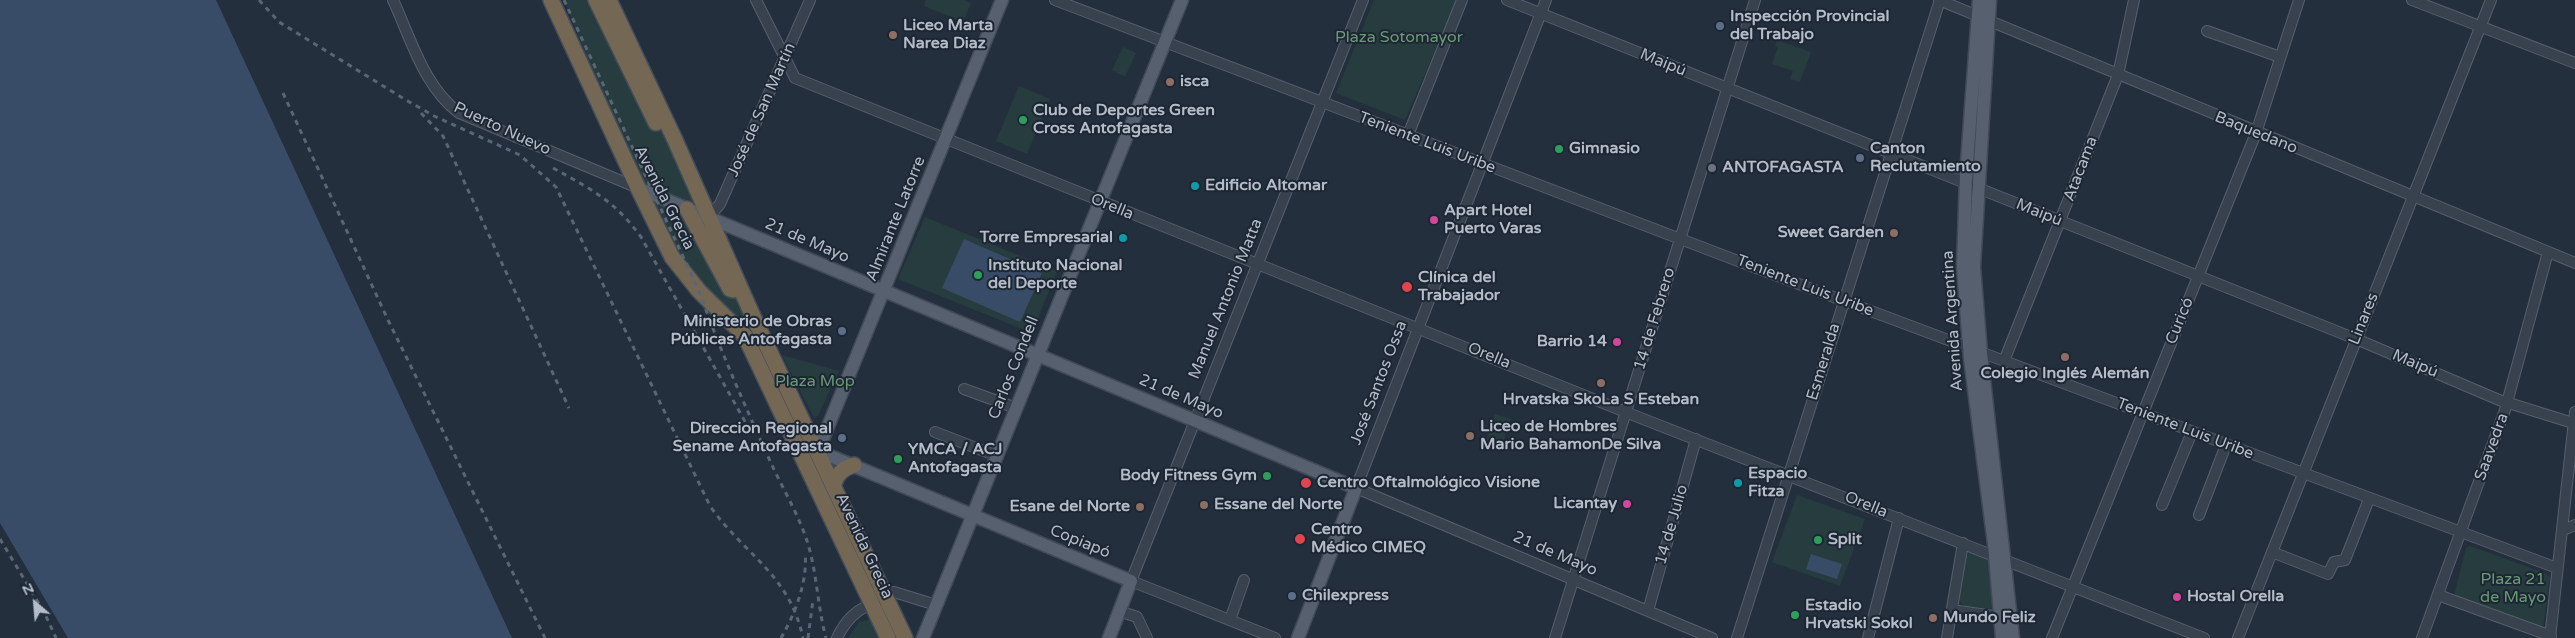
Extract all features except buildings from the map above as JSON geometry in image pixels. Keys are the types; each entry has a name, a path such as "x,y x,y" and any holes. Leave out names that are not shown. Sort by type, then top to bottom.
{"highway":[{"name":"Avenida Grecia","path":"551,0 638,188 672,256 699,291 745,336 888,638"},
{"path":"596,0 656,124 676,140"},
{"name":"Avenida Grecia","path":"609,0 676,140 708,218 742,292 905,638"},
{"path":"687,209 730,289 742,292"},
{"path":"790,430 804,443 818,451 813,456 809,472"},
{"path":"834,484 836,477 842,471 854,465"}],"main road":[{"name":"Almirante Latorre","path":"818,451 1002,0"},
{"name":"Carlos Condell","path":"923,638 1182,0"},
{"name":"Avenida Argentina","path":"1979,0 1983,18 1972,186 1963,268 1975,350 2000,558 2013,638"},
{"name":"Avenida Argentina","path":"1983,18 1990,0"},
{"name":"21 de Mayo","path":"638,188 1356,488"},
{"name":"Copiapó","path":"818,451 1131,581"},
{"name":"José Santos Ossa","path":"1298,638 1356,488"},
{"name":"Avenida Argentina","path":"2000,558 2002,638"},
{"name":"Manuel Antonio Matta","path":"1109,638 1131,581"}],"street":[{"name":"Puerto Nuevo","path":"393,0 434,88 445,102 459,113 638,188"},
{"name":"Orella","path":"756,0 794,78 1627,412 2204,638"},
{"name":"José de San Martín","path":"708,218 720,204 810,0"},
{"name":"Teniente Luis Uribe","path":"1056,0 1679,239 2557,568"},
{"name":"Manuel Antonio Matta","path":"1131,581 1363,0"},
{"path":"1408,135 1462,0"},
{"name":"Maipú","path":"1506,0 2356,339 2507,403 2573,423"},
{"name":"José Santos Ossa","path":"1356,488 1546,0"},
{"name":"14 de Febrero","path":"1555,638 1572,579 1627,412 1679,239 1756,0"},
{"name":"Baquedano","path":"1940,0 2256,133 2575,263"},
{"name":"Esmeralda","path":"1737,638 1940,0"},
{"name":"Atacama","path":"2004,361 2118,75 2134,0"},
{"name":"Curicó","path":"2052,638 2256,133 2298,0"},
{"path":"2412,0 2575,63"},
{"name":"Linares","path":"2238,638 2490,0"},
{"path":"2207,31 2280,56"},
{"name":"Saavedra","path":"2422,638 2507,403 2548,252"},
{"path":"964,389 1016,408"},
{"path":"2438,595 2551,637 2575,412"},
{"path":"935,432 996,456"},
{"path":"2162,505 2192,432"},
{"name":"14 de Julio","path":"1648,611 1696,439"},
{"path":"2200,515 2226,445"},
{"name":"21 de Mayo","path":"1356,488 1712,638"},
{"path":"2272,552 2328,574 2334,562 2345,560 2369,499"},
{"path":"1868,638 1899,518"},
{"path":"2563,530 2575,525"},
{"path":"1947,638 1963,543"},
{"path":"1230,620 1244,580"},
{"name":"Copiapó","path":"1131,581 1275,638"},
{"name":"Avenida Grecia","path":"888,599 894,592 936,605"},
{"path":"837,638 849,619 872,605 888,599"},
{"path":"1952,610 2001,617"},
{"path":"1119,611 1136,617 1147,638"}],"green space":[{"path":"564,0 605,0 751,312 737,317 693,275 668,242 635,177"},
{"path":"926,0 964,0 971,3 963,22 924,6"},
{"name":"Plaza Sotomayor","path":"1374,0 1457,0 1405,120 1336,93"},
{"path":"1777,40 1811,52 1800,82 1790,79 1793,71 1772,64 1778,47 1775,46"},
{"path":"1123,47 1136,53 1125,77 1112,70"},
{"name":"Club de Deportes Green Cross Antofagasta","path":"1019,86 1050,99 1027,154 996,141"},
{"name":"Instituto Nacional del Deporte","path":"925,217 1057,271 1032,333 898,279"},
{"name":"Plaza Mop","path":"782,355 839,371 818,416 814,418"},
{"path":"1495,414 1511,419 1501,448 1485,443"},
{"name":"Split","path":"1797,495 1865,519 1840,586 1772,562"},
{"name":"Plaza 21 de Mayo","path":"2470,546 2545,573 2550,577 2543,628 2454,596 2466,548"},
{"path":"1971,551 1990,558 1996,609 1965,606 1958,600 1966,556"},
{"path":"873,621 881,638 848,638 859,622"}],"water":[{"path":"0,0 216,0 512,638 68,638 0,523"},
{"path":"964,239 1042,273 1020,322 942,288"},
{"path":"1811,554 1842,564 1837,579 1806,569"}],"railway":[{"path":"259,0 279,22 434,116 520,155 556,187 710,506 737,539 777,581 796,616 803,638"},
{"path":"564,0 699,291 742,399 802,528 813,562 826,638"},
{"path":"283,93 388,320 545,638"},
{"path":"421,113 443,136 569,408"},
{"path":"553,168 602,197 622,214 641,237 747,425"},
{"path":"0,539 44,612 56,638"},
{"path":"781,638 791,619 799,597 804,575 805,553"},
{"path":"808,638 813,600"}],"place":[{"name":"Inspección Provincial del Trabajo","path":"1720,26"},
{"name":"Liceo Marta Narea Diaz","path":"893,35"},
{"name":"isca","path":"1170,82"},
{"name":"Club de Deportes Green Cross Antofagasta","path":"1023,120"},
{"name":"Gimnasio","path":"1559,149"},
{"name":"Canton Reclutamiento","path":"1860,158"},
{"name":"ANTOFAGASTA","path":"1712,168"},
{"name":"Edificio Altomar","path":"1195,186"},
{"name":"Apart Hotel Puerto Varas","path":"1434,220"},
{"name":"Sweet Garden","path":"1894,233"},
{"name":"Torre Empresarial","path":"1123,238"},
{"name":"Instituto Nacional del Deporte","path":"978,275"},
{"name":"Clínica del Trabajador","path":"1407,287"},
{"name":"Ministerio de Obras Públicas Antofagasta","path":"842,331"},
{"name":"Barrio 14","path":"1617,342"},
{"name":"Colegio Inglés Alemán","path":"2065,357"},
{"name":"Hrvatska SkoLa S Esteban","path":"1601,383"},
{"name":"Liceo de Hombres Mario BahamonDe Silva","path":"1470,436"},
{"name":"Direccion Regional Sename Antofagasta","path":"842,438"},
{"name":"YMCA / ACJ Antofagasta","path":"898,459"},
{"name":"Body Fitness Gym","path":"1267,476"},
{"name":"Centro Oftalmológico Visione","path":"1306,483"},
{"name":"Espacio Fitza","path":"1738,483"},
{"name":"Licantay","path":"1627,504"},
{"name":"Essane del Norte","path":"1204,505"},
{"name":"Esane del Norte","path":"1140,507"},
{"name":"Centro Médico CIMEQ","path":"1300,539"},
{"name":"Split","path":"1818,540"},
{"name":"Chilexpress","path":"1292,596"},
{"name":"Hostal Orella","path":"2177,597"},
{"name":"Estadio Hrvatski Sokol","path":"1795,615"},
{"name":"Mundo Feliz","path":"1933,618"}]}
